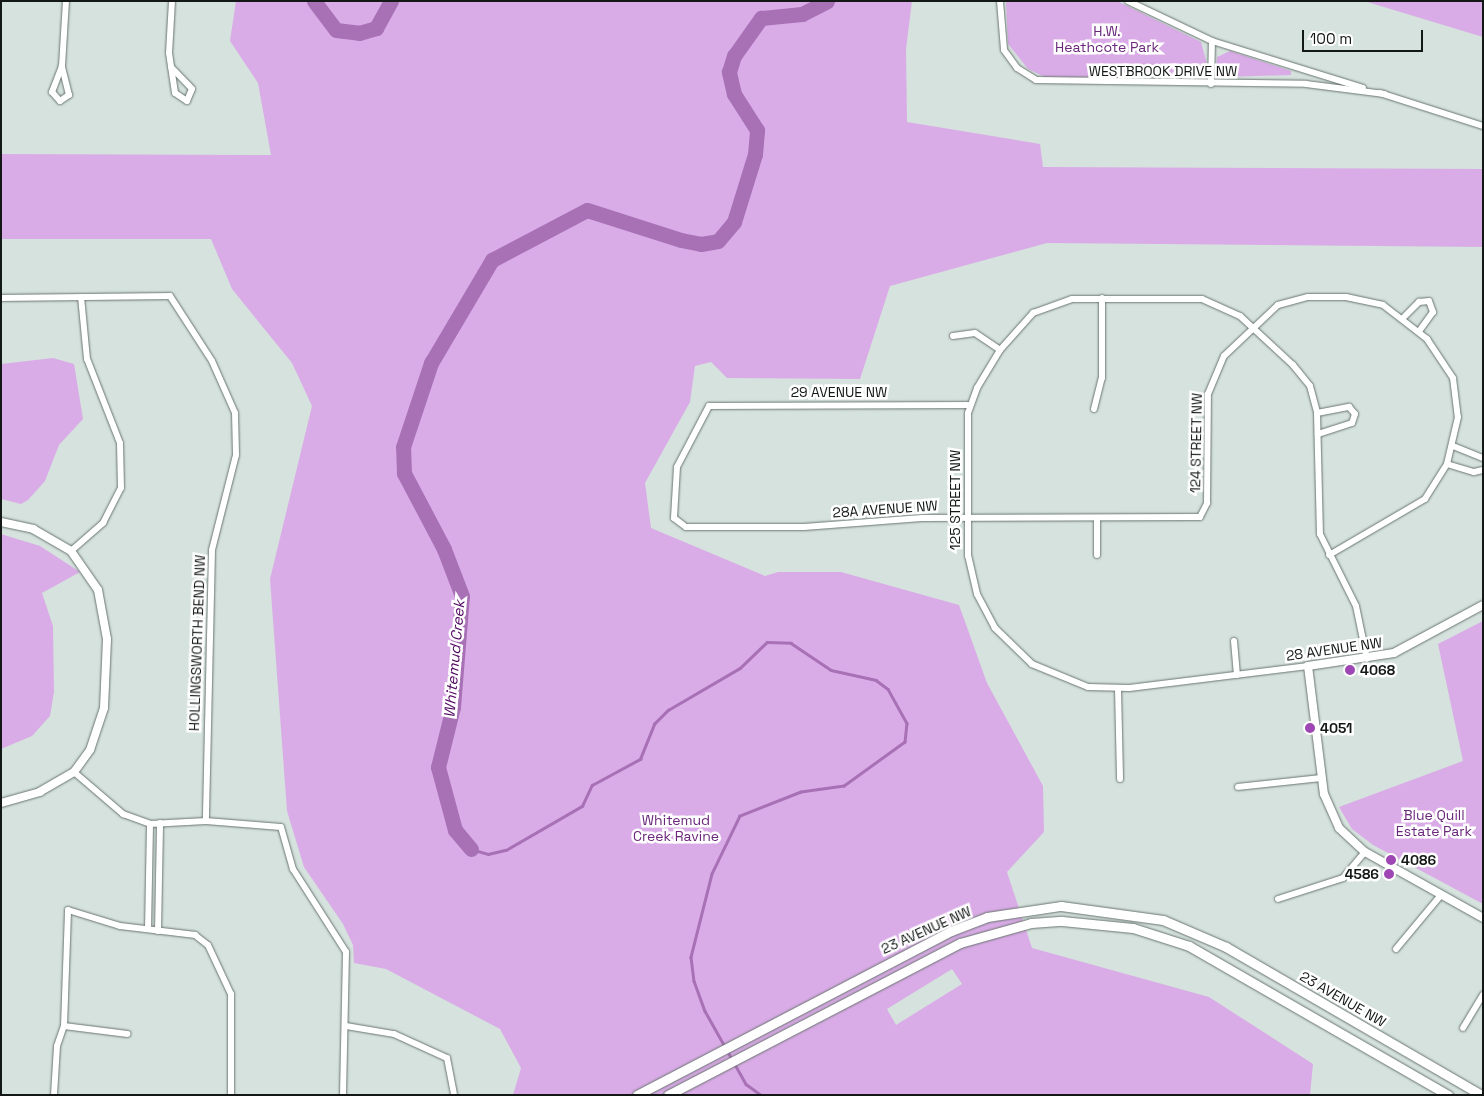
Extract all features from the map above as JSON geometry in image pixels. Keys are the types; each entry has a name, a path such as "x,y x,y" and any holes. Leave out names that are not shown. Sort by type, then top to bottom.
{"main road":[{"name":"23 AVENUE NW","path":"637,1095 698,1061 770,1026 951,931 1027,909 1086,906 1163,920 1226,946 1481,1095"},
{"name":"23 AVENUE NW","path":"668,1095 777,1036 960,943 1031,923 1085,921 1133,928 1189,946 1448,1095"}],"street":[{"path":"62,66 52,92 60,101 69,95 62,66 66,1"},
{"path":"171,67 192,89 187,101 174,93 171,67 172,1"},
{"name":"WESTBROOK DRIVE NW","path":"1000,1 1004,50 1017,68 1036,80 1306,84 1384,94"},
{"name":"WESTBROOK DRIVE NW","path":"1128,1 1212,41 1483,126"},
{"path":"1211,84 1212,41"},
{"name":"HOLLINGSWORTH BEND NW","path":"1,298 170,296 212,361 235,413 236,455 212,550 206,821"},
{"path":"71,551 103,523 121,488 120,443 87,359 81,297"},
{"name":"124 STREET NW","path":"1204,514 1210,387 1224,356 1252,326 1278,305 1308,297 1364,299 1403,318 1419,331 1438,352 1452,378 1458,417 1446,464 1418,505 1329,555"},
{"path":"1094,409 1102,378 1102,298"},
{"name":"125 STREET NW","path":"1058,678 1012,647 988,618 973,582 967,518 970,405 1000,350 1020,324 1040,309 1065,300 1102,298 1202,299 1231,310 1252,326 1305,379 1317,413 1319,528 1329,555 1359,614 1367,660"},
{"path":"1403,318 1419,302 1430,301 1434,312 1419,331"},
{"path":"953,336 975,333 1000,350"},
{"name":"29 AVENUE NW","path":"676,522 675,475 709,406 970,405"},
{"path":"1317,413 1349,407 1355,414 1352,423 1318,434"},
{"path":"1452,446 1483,458"},
{"path":"1446,464 1474,472 1483,470"},
{"name":"28A AVENUE NW","path":"676,522 686,527 804,527 967,518 1189,518 1204,514"},
{"path":"1097,518 1097,555"},
{"path":"1,522 33,529 71,551 98,590 107,640 101,727 74,772 40,792 1,803"},
{"name":"28 AVENUE NW","path":"1058,678 1088,687 1118,689 1367,660 1417,643 1483,605"},
{"path":"1234,640 1238,675"},
{"path":"1308,666 1321,778 1332,818 1365,852 1483,918"},
{"path":"1118,689 1120,779"},
{"path":"74,772 123,814 150,824 206,821 281,827 294,869 346,952 346,1026 343,1095"},
{"path":"1238,787 1321,778"},
{"path":"158,931 160,823"},
{"path":"148,930 150,824"},
{"path":"1278,899 1343,878 1365,852"},
{"path":"1396,949 1441,895"},
{"path":"54,1095 57,1046 64,1026 68,910 148,930 195,935 208,945 231,994 231,1095"},
{"path":"1463,1028 1483,995"},
{"path":"64,1026 128,1034"},
{"path":"346,1026 394,1034 447,1058 454,1092"}],"green space":[{"name":"Whitemud Creek Ravine","path":"236,1 912,1 906,49 907,122 1040,144 1043,167 1483,169 1483,247 1047,243 890,286 860,379 727,378 711,362 695,366 690,402 645,483 651,528 765,576 778,572 841,572 959,605 987,683 1043,786 1044,832 1007,872 1032,948 1209,997 1313,1064 1310,1095 513,1095 521,1068 500,1029 386,969 354,963 353,945 343,924 304,867 287,811 270,579 312,406 292,363 232,289 211,239 1,239 1,154 271,155 258,83 230,41","holes":["952,969 962,984 896,1025 887,1009"]},
{"name":"H.W. Heathcote Park","path":"1006,1 1117,1 1201,42 1207,64 1192,77 1045,77 1028,69 1008,44"},
{"path":"1364,1 1483,1 1483,37"},
{"path":"1230,51 1291,71 1291,75 1225,77 1216,70 1217,57"},
{"path":"53,358 74,364 83,419 59,445 45,481 28,500 21,504 1,499 1,364"},
{"path":"1,534 40,546 80,572 42,593 53,626 54,692 50,716 32,736 1,749"},
{"name":"Blue Quill Estate Park","path":"1483,621 1483,904 1373,845 1352,829 1339,807 1463,761 1438,644"}],"waterway":[{"name":"Whitemud Creek","path":"314,1 336,30 359,33 376,28 391,1"},
{"name":"Whitemud Creek","path":"471,849 455,830 438,767 453,707 462,596 444,549 404,473 403,447 431,363 492,260 587,210 681,240 701,244 718,241 734,222 755,154 757,130 734,94 729,72 734,56 761,18 802,14 827,1"},
{"name":"Whitemud Creek","path":"471,849 488,854 506,850 582,806 592,785 640,759 654,724 668,710 740,668 767,642 791,643 831,670 876,680 888,689 907,723 905,742 844,786 801,792 740,816 712,874 691,957 694,981 705,1011 746,1084 761,1095"}],"place":[{"name":"4068","path":"1350,670"},
{"name":"4051","path":"1310,728"},
{"name":"4086","path":"1391,860"},
{"name":"4586","path":"1389,874"}]}
